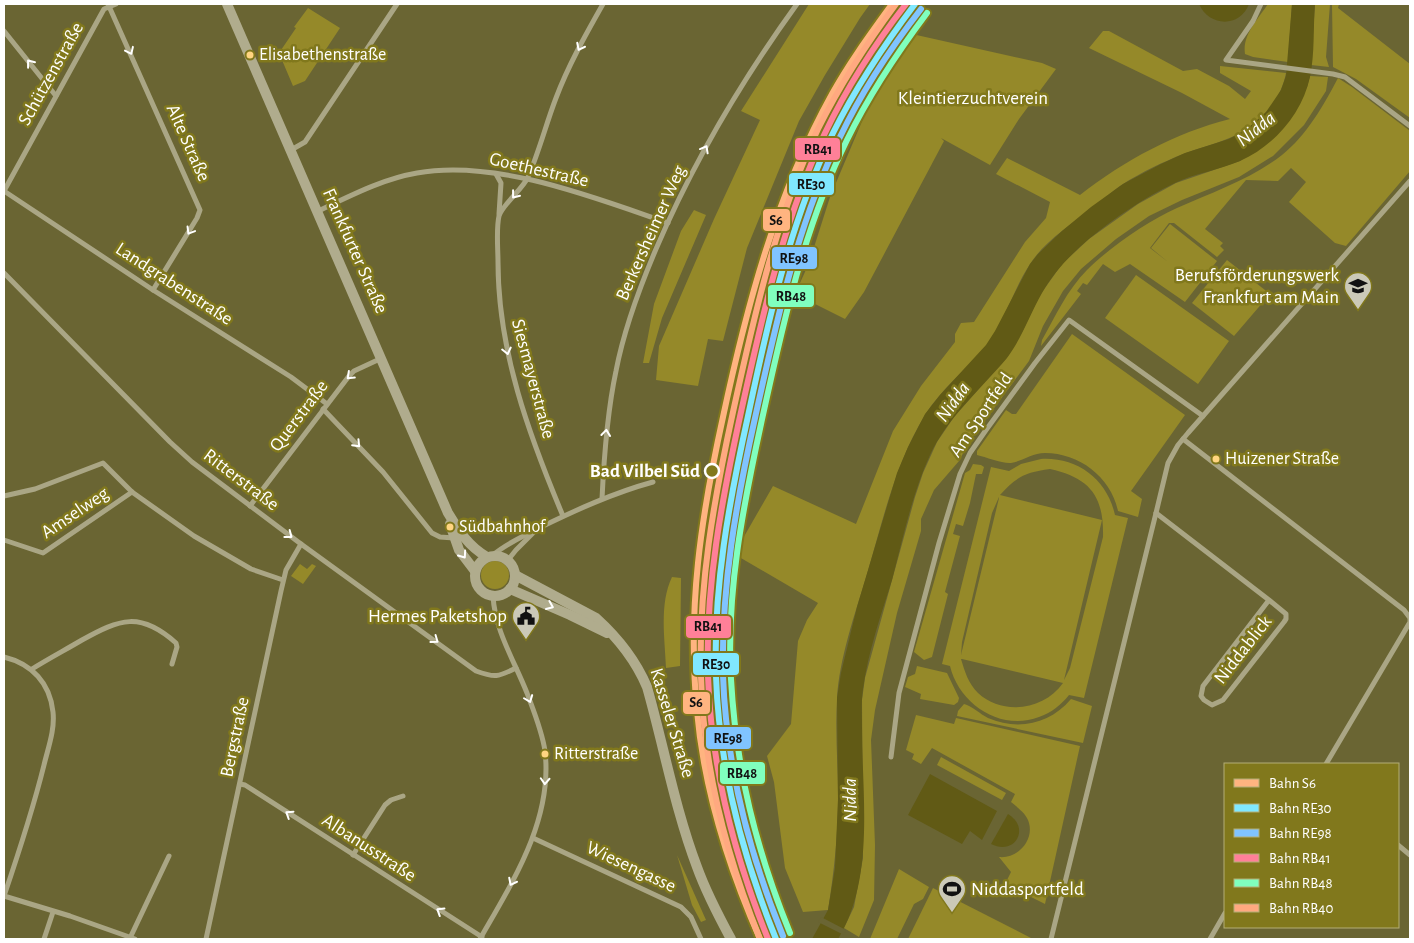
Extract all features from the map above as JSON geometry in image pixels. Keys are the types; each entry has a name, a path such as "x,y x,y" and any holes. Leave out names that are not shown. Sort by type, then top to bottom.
{"main road":[{"name":"Frankfurter Straße","path":"227,4 448,513 461,536 479,552 490,556 501,556 508,560"},
{"name":"Frankfurter Straße","path":"448,513 454,538 459,550 475,571 475,580 479,588 486,594 493,596"},
{"path":"475,571 481,560 490,556"},
{"path":"493,596 501,595 510,589 515,580 513,567 508,560"},
{"name":"Kasseler Straße","path":"515,575 586,612 605,626 633,659 647,687 693,857 712,903 731,939"},
{"name":"Kasseler Straße","path":"510,589 612,636"}],"street":[{"path":"109,5 116,4"},
{"path":"291,150 305,142 397,4"},
{"path":"499,215 528,179 556,96 603,4"},
{"name":"Berkersheimer Weg","path":"602,499 606,436 617,364 638,294 668,223 694,169 758,61 797,4"},
{"path":"1261,4 1253,21 1226,60 1345,77 1410,126"},
{"name":"Schützenstraße","path":"4,191 104,9 109,5"},
{"name":"Alte Straße","path":"109,5 200,210 153,290"},
{"path":"4,30 56,96"},
{"name":"Goethestraße","path":"318,210 387,180 416,173 452,170 528,179 608,202 668,223"},
{"name":"Siesmayerstraße","path":"496,174 501,183 498,279 501,318 507,352 515,385 534,444 563,516"},
{"path":"1050,939 1168,463 1183,439 1410,180"},
{"name":"Landgrabenstraße","path":"4,191 153,290 291,377 327,404"},
{"name":"Ritterstraße","path":"4,273 181,453 301,544 476,670 496,676 516,668"},
{"name":"Am Sportfeld","path":"891,757 900,693 938,543 960,474 970,453 986,430 1035,363 1070,320 1203,416"},
{"name":"Querstraße","path":"250,506 351,373 382,358"},
{"path":"323,409 383,472 432,533 440,537 454,538"},
{"path":"1183,439 1404,610 1410,618 1410,622 1327,763"},
{"path":"4,496 35,489 100,463 106,464 132,492 212,547 251,569 283,580"},
{"path":"490,556 506,544 563,516 602,499 653,482"},
{"name":"Amselweg","path":"4,540 43,553 132,492"},
{"name":"Niddablick","path":"1156,513 1269,600 1284,612 1286,618 1223,700 1212,705 1208,704 1201,696 1203,686 1269,600"},
{"path":"508,560 536,530"},
{"name":"Bergstraße","path":"206,939 283,580 286,570 301,544"},
{"path":"481,938 533,838 544,797 546,769 545,754 536,716 500,632 493,596"},
{"path":"32,669 106,627 131,621 150,625 176,642 177,647 172,664"},
{"path":"4,656 32,669 43,683 53,712 52,730 33,811 4,896 120,937 133,938 169,856"},
{"name":"Albanusstraße","path":"240,784 245,785 481,938"},
{"path":"353,855 385,805 391,800 404,796"},
{"name":"Wiesengasse","path":"533,838 681,906 691,917 700,939"},
{"path":"1399,846 1410,855"},
{"path":"44,939 53,912"},
{"path":"1210,939 1224,915"}],"green space":[{"path":"809,4 870,4 825,75 799,121 747,248 723,341 708,339 698,386 656,380 659,346 714,219 760,120 741,111"},
{"path":"1268,4 1292,4 1288,62 1245,54 1248,34"},
{"path":"1315,4 1330,4 1326,57 1329,67 1311,65"},
{"path":"1332,4 1339,4 1338,8 1410,64 1410,118 1356,79 1333,67"},
{"path":"308,8 340,28 305,81 293,86 279,53"},
{"path":"1103,31 1109,31 1183,71 1197,69 1229,86 1245,99 1251,91 1220,73 1220,66 1286,73 1283,84 1272,105 1265,114 1248,128 1222,141 1175,157 1138,175 1115,190 1042,248 1030,264 986,346 938,397 925,415 906,453 891,493 844,652 838,684 836,711 837,825 834,868 828,910 803,912 785,868 774,782 767,756 791,724 798,641 807,620 818,603 734,554 773,486 856,524 893,431 921,386 955,342 955,334 961,323 974,322 1025,242 1046,218 1050,202 996,174 1007,158 1080,195 1115,170 1151,149 1190,132 1230,119 1182,93 1089,48"},
{"name":"Kleintierzuchtverein","path":"912,34 1042,63 1056,69 1019,119 990,165 941,138 944,141 864,292 845,319 795,294 809,263 830,197 871,100"},
{"path":"1310,76 1328,77 1326,91 1304,125 1273,156 1239,177 1182,200 1149,216 1116,239 1081,269 1063,291 1043,326 1029,361 969,442 959,461 934,490 921,519 921,531 897,613 875,710 871,740 875,845 874,900 859,937 844,928 854,907 863,858 862,700 865,678 915,497 937,442 954,417 1008,356 1040,295 1062,264 1089,239 1138,204 1176,183 1240,161 1274,138 1307,87"},
{"path":"1338,78 1410,131 1410,171 1346,246 1335,243 1289,202 1306,182 1291,168 1278,181 1246,180 1205,229 1223,243 1220,246 1224,250 1217,257 1174,223 1169,223 1150,248 1168,262 1151,248 1170,224 1217,261 1185,302 1130,264 1115,272 1103,264 1087,285 1083,283 1077,291 1081,294 1041,346 1042,340 1067,295 1096,261 1154,220 1245,178 1282,155 1307,129"},
{"path":"694,210 706,215 662,318 649,363 643,363 654,304 681,231"},
{"path":"1227,260 1270,294 1234,336 1192,303"},
{"path":"1136,275 1229,341 1198,384 1105,318"},
{"path":"1072,334 1185,415 1131,491 1142,499 1138,517 1118,511 1114,499 1101,478 1092,469 1070,457 1040,453 1008,463 977,455 977,451 1006,410 1016,414"},
{"path":"1041,459 1054,459 1078,466 1098,481 1111,502 1115,515 1128,518 1084,698 1069,695 1055,708 1039,717 1025,721 1010,721 984,711 972,703 962,692 950,666 942,664 991,467 1009,471 1021,464","holes":["1050,469 1075,478 1092,491 1101,510 1103,523 1103,537 1070,668 1064,680 1102,520 1000,495 1022,476","999,497 961,655 962,642 992,513","961,659 1063,683 1045,699 1023,707 1011,707 999,705 988,700 978,693 967,677"]},
{"path":"973,464 984,467 982,474 976,474 963,526 956,524 953,534 960,536 945,592 948,594 932,657 924,660 914,652 965,473 970,470"},
{"path":"495,561 505,565 509,575 505,585 495,589 485,585 481,575 485,565"},
{"path":"300,564 307,569 312,564 316,566 303,584 291,576"},
{"path":"672,577 681,578 680,666 666,668 664,610 665,599"},
{"path":"917,666 947,673 959,698 958,702 954,705 920,699 921,694 905,687 908,677 915,674"},
{"path":"1071,699 1092,706 1083,743 957,716 958,711 964,704 999,722 1011,724 1033,723 1063,708"},
{"path":"916,715 954,724 956,718 1080,746 1045,904 1005,884 1011,872 999,857 1012,855 1023,848 1030,830 1029,823 1022,811 1011,802 1015,794 932,748 921,764 912,759 914,754 906,750"},
{"path":"941,757 1006,793 1002,800 937,765"},
{"path":"677,855 706,920 701,922 692,905"},
{"path":"899,869 929,887 923,899 914,904 897,939 870,939"},
{"name":"Niddasportfeld","path":"933,888 1031,938 908,939"}],"water":[{"path":"1199,4 1249,4 1245,12 1239,17 1232,21 1224,22 1210,17"},
{"name":"Nidda","path":"1292,4 1315,4 1312,68 1306,91 1285,127 1275,138 1252,155 1224,167 1183,180 1164,189 1120,215 1083,244 1063,264 1047,285 1007,358 965,404 937,441 913,501 892,580 871,647 865,675 862,694 864,837 862,864 857,890 850,915 838,939 812,939 828,910 835,868 838,800 837,698 841,673 857,607 897,473 908,447 925,414 986,345 1030,264 1062,231 1123,184 1185,153 1229,139 1247,129 1266,112 1281,90 1286,76"},
{"path":"930,774 997,811 982,840 970,831 962,844 908,815"},
{"path":"1008,814 1015,820 1018,826 1019,833 1017,839 1007,846 1000,847 991,844"}],"pier":[{"path":"821,917 846,930 844,935 818,922"}],"rail line":[{"name":"S6","path":"760,939 748,912 719,828 700,741 694,673 694,636 695,599 702,527 715,454 742,333 779,211 812,132 832,94 868,37 892,4"},
{"name":"RB40","path":"760,939 727,843 718,810 706,744 701,676 701,643 702,609 709,543 726,445 749,340 778,232 790,197 818,129 835,96 896,4"},
{"name":"RB41","path":"768,939 735,843 726,810 714,744 710,710 708,642 709,609 716,543 727,477 757,341 775,270 797,200 825,133 843,99 873,50 906,4"},
{"name":"RE30","path":"776,939 743,843 734,810 722,744 718,710 716,643 717,610 724,545 741,448 772,308 804,201 833,133 851,99 881,51 915,4"},
{"name":"RE98","path":"783,936 750,841 734,776 729,742 725,709 723,642 724,610 731,546 748,450 771,346 789,275 812,205 825,170 858,103 898,39 921,9"},
{"name":"RB48","path":"790,933 767,871 758,840 743,777 738,745 731,679 730,647 737,550 748,487 777,352 795,279 818,208 847,140 865,107 894,59 927,13"}],"place":[{"name":"Elisabethenstraße","path":"250,55"},
{"name":"Berufsförderungswerk Frankfurt am Main","path":"1358,310"},
{"name":"Huizener Straße","path":"1216,459"},
{"name":"Bad Vilbel Süd","path":"712,471"},
{"name":"Südbahnhof","path":"450,527"},
{"name":"Hermes Paketshop","path":"526,640"},
{"name":"Ritterstraße","path":"545,754"},
{"name":"Niddasportfeld","path":"952,913"}]}
